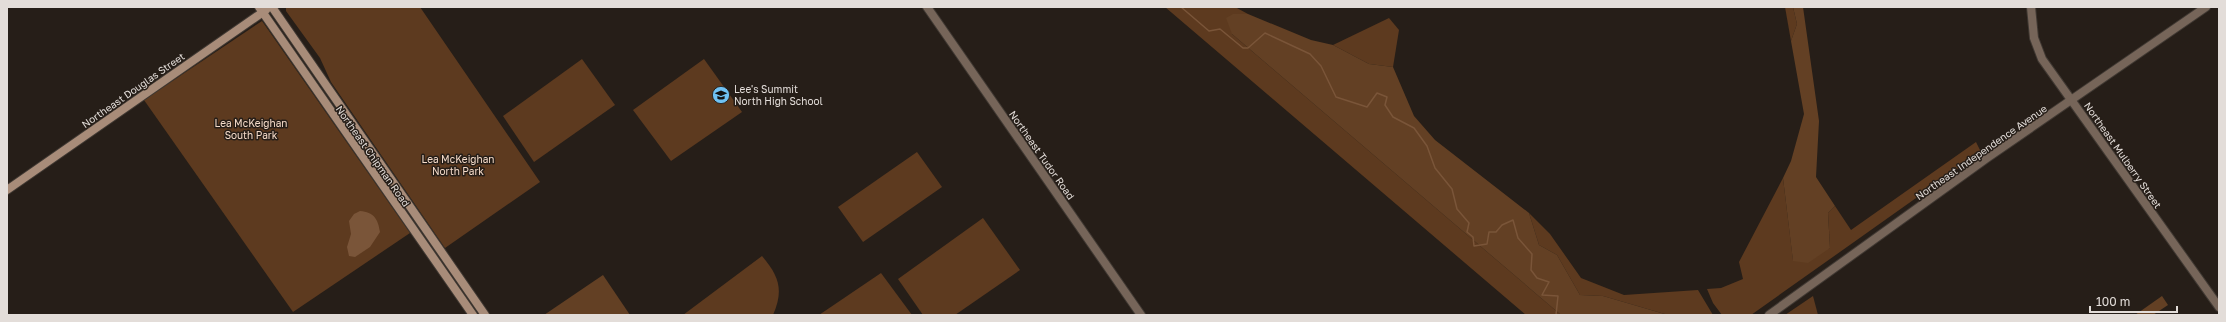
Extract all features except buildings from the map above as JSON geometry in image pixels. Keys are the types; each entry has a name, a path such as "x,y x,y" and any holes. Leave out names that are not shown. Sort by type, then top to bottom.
{"main road":[{"name":"Northeast Douglas Street","path":"7,190 261,10 272,7"},
{"name":"Northeast Chipman Road","path":"272,7 485,315"},
{"name":"Northeast Chipman Road","path":"261,10 473,315"}],"street":[{"name":"Northeast Tudor Road","path":"926,7 1141,315"},
{"name":"Northeast Mulberry Street","path":"2031,7 2034,38 2042,58 2219,307"},
{"name":"Northeast Independence Avenue","path":"1769,315 2071,100 2206,7"}],"green space":[{"name":"Lea McKeighan North Park","path":"286,7 420,7 540,182 445,248 331,82 320,58 286,11"},
{"path":"1165,7 1235,7 1248,14 1234,14 1232,34 1561,315 1526,315"},
{"path":"1785,7 1793,7 1797,24 1791,41"},
{"path":"1389,18 1399,30 1393,67 1369,64 1333,45"},
{"name":"Lea McKeighan South Park","path":"262,21 410,233 293,312 144,100"},
{"path":"582,59 615,105 534,162 503,116"},
{"path":"704,59 742,112 671,161 633,110"},
{"path":"1976,142 1981,152 1751,315 1722,315 1713,303 1707,289 1721,288 1743,279 1739,262 1783,178 1793,260 1830,248 1828,213 1835,206 1851,230"},
{"path":"917,152 942,187 863,242 838,207"},
{"path":"1529,213 1550,234 1581,278 1624,295 1698,290 1713,315 1668,315 1603,296 1580,295 1557,255 1539,245"},
{"path":"983,218 1020,270 955,315 923,315 898,279"},
{"path":"762,256 776,277 778,284 778,298 773,315 683,315"},
{"path":"881,273 912,315 819,315"},
{"path":"1813,296 1818,315 1785,315"}],"shaded area":[{"path":"1793,7 1803,7 1819,121 1816,177 1835,206 1828,213 1830,248 1808,263 1793,261 1783,178 1791,161 1804,114 1791,41 1797,24"},
{"path":"1233,14 1248,14 1311,40 1333,45 1369,64 1393,67 1414,116 1435,140 1529,213 1539,245 1557,255 1580,295 1603,296 1668,315 1561,315 1232,34 1226,18"},
{"path":"360,211 369,213 374,217 378,223 380,232 370,247 355,257 349,256 347,247 351,234 349,221 354,214"},
{"path":"603,275 630,315 544,315"},
{"path":"2162,296 2168,305 2153,315 2135,315"}],"waterway":[{"path":"1181,7 1209,31 1220,29 1243,48 1248,48 1265,33 1310,54 1321,66 1336,97 1367,107 1377,93 1387,97 1385,105 1393,117 1414,128 1427,146 1435,168 1452,189 1457,209 1469,223 1467,232 1473,237 1474,246 1487,244 1489,232 1496,232 1502,225 1513,220 1518,238 1532,254 1531,270 1537,278 1549,282 1542,295 1558,296 1556,315"}],"place":[{"name":"Lee's Summit North High School","path":"721,95"}]}
